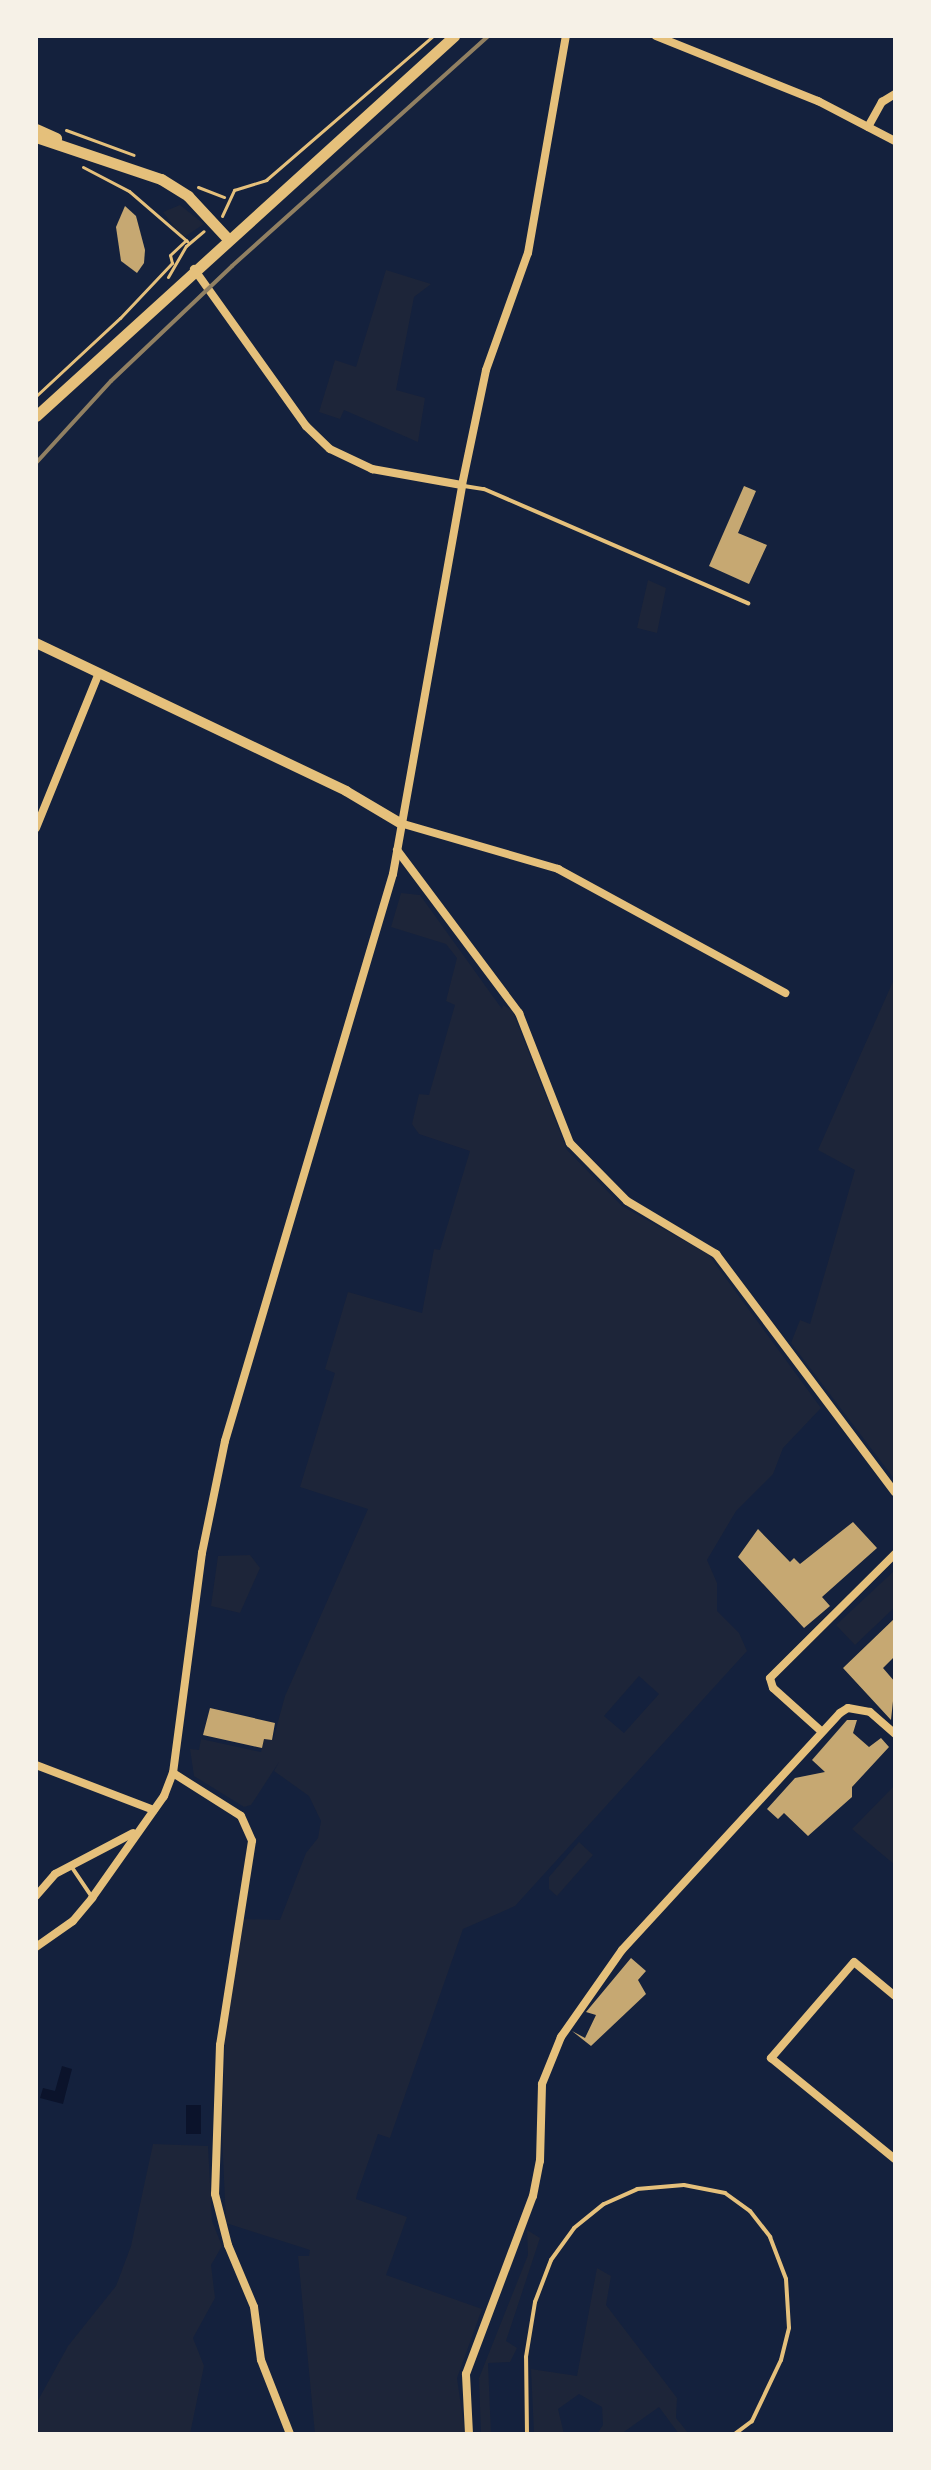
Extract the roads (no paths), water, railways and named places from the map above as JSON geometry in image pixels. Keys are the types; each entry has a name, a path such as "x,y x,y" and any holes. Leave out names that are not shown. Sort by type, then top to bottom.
{"main road":[{"path":"36,416 227,238 454,36"},
{"path":"36,129 85,152"},
{"path":"36,137 172,185 227,238"}],"street":[{"path":"36,1947 73,1921 92,1898 134,1833 154,1810 173,1773 202,1553 225,1441 397,849 462,485 486,370 528,253 566,36"},
{"path":"656,36 895,141"},
{"path":"868,127 882,102 895,94"},
{"path":"194,269 300,418 330,449 372,469 462,485"},
{"path":"36,643 346,791 400,823 558,869 785,993"},
{"path":"36,828 99,673"},
{"path":"397,849 519,1013 570,1143 627,1201 716,1254 895,1492"},
{"path":"821,1731 773,1688 770,1678 895,1554"},
{"path":"469,2434 466,2374 533,2196 540,2164 542,2084 552,2054 622,1950 840,1713 860,1708 895,1734"},
{"path":"36,1765 154,1810"},
{"path":"173,1773 241,1816 252,1841 222,2029 215,2194 228,2245 254,2307 258,2350 290,2434"},
{"path":"36,1896 46,1882 134,1833"},
{"path":"895,1996 854,1962 771,2058 895,2159"}],"lane":[{"path":"462,485 484,489 748,603"},
{"path":"71,1866 92,1898"},
{"path":"527,2434 526,2357 535,2302 551,2260 590,2213 637,2189 714,2190 750,2211 777,2249 789,2310 781,2360 759,2410 735,2434"}],"railway":[{"path":"36,463 111,381 232,266 488,36"}]}
